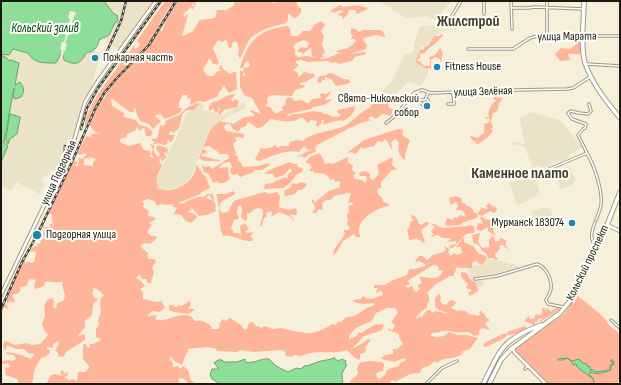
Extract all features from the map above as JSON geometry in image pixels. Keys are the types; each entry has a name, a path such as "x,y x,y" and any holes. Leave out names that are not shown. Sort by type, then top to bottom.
{"main road":[{"name":"улица Подгорная","path":"1,296 54,185 61,162 71,151 85,102 104,72 156,1"},
{"path":"584,1 583,36 586,64 605,100 620,118"},
{"name":"Кольский проспект","path":"483,384 513,346 566,307 573,296 607,225 620,192"},
{"path":"607,225 620,231"},
{"name":"Кольский проспект","path":"489,384 506,345 523,333 544,324"},
{"path":"523,333 527,334 524,339"},
{"path":"513,346 514,352 546,384"},
{"path":"507,353 514,352"}],"street":[{"path":"452,16 461,1"},
{"path":"484,1 484,14"},
{"path":"511,1 512,29"},
{"path":"547,1 547,36"},
{"path":"511,8 535,7 584,9"},
{"name":"улица Марата","path":"468,49 513,49 530,38 547,36 620,36"},
{"path":"586,64 620,66"},
{"name":"улица Зелёная","path":"386,123 395,116 414,94 422,90 428,93 502,93 514,90 567,89 573,88 591,76"},
{"path":"426,99 419,101 425,107 427,106 428,100 426,99 428,93"},
{"path":"448,104 454,104 453,93"},
{"path":"589,104 591,111 588,114 571,111 568,113 572,119 586,124 585,128 583,128 578,135 594,170 601,194 601,205 591,234 593,243 597,246"},
{"path":"535,175 587,153"},
{"path":"475,279 497,276 540,264 548,274 550,280 551,287 546,300 548,304 566,307"},
{"path":"611,320 620,328"},
{"path":"426,384 442,368 457,361"},
{"path":"524,371 528,366"}],"shaded area":[{"path":"104,1 153,1 119,48 113,47 103,39 109,35 115,23 114,14"},
{"path":"165,1 174,1 162,19 150,42 104,92 85,127 86,118 90,108 135,44 134,47 136,49 140,45 137,41 138,39"},
{"path":"177,1 196,1 195,6 193,5 194,3 192,4 192,6 194,6 193,10 191,7 183,15 185,17 187,14 188,15 182,36 192,32 200,20 215,18 217,10 227,10 234,5 235,1 269,1 274,3 280,1 296,2 301,9 301,13 294,18 288,13 288,20 286,23 266,29 253,36 240,59 238,54 239,48 236,41 232,43 232,47 229,48 226,39 223,42 218,40 213,48 219,63 217,65 212,63 209,59 203,70 208,76 213,76 218,71 222,71 219,69 221,64 223,69 230,74 236,71 237,89 229,93 225,88 225,85 219,92 218,96 205,102 199,101 190,105 191,99 189,98 188,100 187,95 183,95 179,102 179,108 182,108 181,112 164,119 161,114 156,115 155,116 161,121 153,129 149,124 140,121 135,108 133,112 130,112 111,98 112,106 124,113 124,117 136,120 139,125 147,127 153,132 151,136 146,136 144,128 139,131 137,127 135,131 127,134 127,137 120,139 120,142 128,146 140,143 144,150 150,151 150,157 154,158 151,154 153,149 150,144 154,145 154,152 158,157 160,155 156,148 157,146 162,146 168,149 167,154 165,152 164,153 166,157 162,162 161,159 164,156 159,160 162,166 157,177 157,188 168,190 184,185 191,179 197,165 206,177 210,188 178,203 183,204 199,197 204,197 207,194 213,194 214,200 209,195 206,198 214,201 216,207 216,211 207,215 199,216 190,207 192,210 188,212 195,214 197,217 191,223 186,221 181,215 174,214 177,208 172,206 173,204 161,204 157,206 154,201 148,199 142,201 144,204 143,207 149,211 148,216 156,219 149,223 152,225 147,232 151,236 156,236 157,238 150,244 142,244 141,247 148,253 147,256 149,259 155,259 156,262 152,267 154,272 151,283 148,283 146,279 142,279 140,275 136,278 145,286 140,289 143,292 143,299 157,302 161,301 165,307 160,312 152,311 147,316 157,315 155,319 165,320 186,315 195,321 202,321 206,323 212,327 211,329 218,329 220,326 219,324 223,319 226,321 230,318 241,325 244,329 247,329 249,323 253,322 260,328 266,326 272,329 281,328 304,333 315,332 332,324 336,325 337,322 341,322 346,317 356,315 366,308 374,305 374,303 365,304 354,302 352,300 361,299 363,296 371,299 383,295 380,291 377,293 376,292 378,288 374,288 374,285 385,285 407,275 409,269 425,266 425,264 419,261 415,261 419,256 423,256 427,260 433,255 444,252 446,249 444,247 445,246 450,250 448,251 450,256 454,253 457,255 462,253 461,247 456,247 463,238 464,242 473,246 479,254 484,255 487,258 481,265 476,261 472,263 472,268 456,267 453,276 450,276 436,284 427,293 429,296 429,301 427,308 416,317 417,319 422,317 426,311 430,310 433,313 435,311 451,314 435,307 435,298 439,294 441,296 440,302 442,302 442,304 446,305 450,300 455,301 456,303 451,308 458,311 465,311 469,314 479,316 479,312 481,310 486,318 489,319 489,321 485,323 490,330 482,328 479,331 479,335 475,336 468,332 447,331 433,333 430,335 435,337 442,336 449,332 457,335 466,335 478,338 470,349 461,352 463,353 459,356 442,359 437,363 435,361 429,366 422,368 420,373 410,374 395,382 392,380 389,384 351,384 350,381 358,374 357,369 359,363 369,361 382,362 384,364 383,371 376,374 379,379 384,376 388,369 399,366 400,363 406,360 404,358 394,362 381,359 385,355 393,354 393,349 397,349 403,344 399,334 388,330 389,328 392,330 395,325 391,322 398,312 395,308 387,308 376,313 372,321 356,328 349,336 349,339 357,336 358,332 361,333 376,324 384,325 382,330 365,336 353,347 354,348 369,339 371,340 365,347 365,353 360,354 359,360 347,350 312,353 302,356 294,355 291,357 286,356 285,351 281,350 253,352 240,350 237,352 216,351 217,349 207,347 187,349 189,351 186,354 182,365 174,361 172,357 169,358 173,363 173,367 177,366 181,369 183,366 187,369 191,380 196,384 189,384 184,379 178,378 180,384 46,384 51,375 55,374 63,376 60,373 62,370 65,373 64,375 67,372 68,373 67,376 64,377 69,380 73,379 77,381 78,372 85,372 89,368 83,359 83,344 86,344 88,348 90,347 90,344 101,340 96,337 96,329 99,325 98,320 101,312 101,297 104,296 100,291 94,288 92,293 94,298 98,299 93,304 92,315 85,321 85,327 77,337 83,334 85,335 85,340 66,352 63,357 58,356 58,353 55,350 59,341 53,344 52,348 47,347 47,349 50,350 50,353 41,358 35,368 32,384 19,384 17,379 6,375 5,368 10,366 8,363 3,364 1,361 15,360 16,358 13,355 6,354 7,352 19,354 30,359 35,354 28,353 24,349 16,349 7,345 5,350 3,346 4,342 7,341 14,345 27,343 32,345 40,344 48,335 42,324 45,315 44,306 47,300 54,298 52,299 54,301 53,307 56,309 57,303 63,301 65,296 63,283 47,281 44,286 36,289 34,286 36,279 32,280 30,278 26,286 20,287 21,290 12,296 15,300 14,303 11,301 7,303 6,301 4,305 7,304 8,309 4,307 1,312 1,310 23,261 25,259 25,264 27,262 34,262 36,252 32,251 31,249 31,252 29,252 28,255 28,253 31,247 38,247 36,243 40,244 41,240 44,238 43,233 45,228 41,227 43,224 45,227 52,228 49,225 52,223 54,227 51,217 52,215 49,213 46,217 75,160 78,163 75,166 78,166 79,160 78,158 84,159 84,165 93,166 93,162 96,159 89,157 90,161 88,158 85,159 83,157 87,155 84,153 80,155 77,154 86,136 90,137 92,134 101,133 95,132 90,126 93,113 101,100 104,99 110,87 142,54 160,30 162,31 167,17","holes":["433,265 439,268 438,270 443,271 436,278 420,276 422,283 418,285 418,288 421,287 417,292 414,291 413,287 411,286 408,288 405,286 410,284 408,281 409,280"]},
{"path":"379,1 451,1 435,20 428,16 406,18"},
{"path":"340,5 343,7 358,5 368,8 357,14 355,10 349,10 348,14 343,19 342,16 337,15 344,11 340,10 334,13 330,11"},
{"path":"321,21 325,25 321,31 324,36 322,45 325,52 322,55 324,57 319,58 322,59 341,53 336,52 338,50 346,49 356,41 351,39 353,35 351,34 351,29 354,28 359,32 363,30 380,30 384,33 385,37 376,35 364,38 363,40 367,45 366,49 350,54 365,52 366,54 355,57 352,61 339,64 328,61 296,61 299,65 293,70 298,73 298,78 304,72 314,74 315,76 306,82 300,83 300,85 304,85 305,87 295,90 292,96 272,95 268,97 268,102 265,106 270,107 275,113 278,113 283,111 282,107 286,104 285,101 288,97 292,98 294,101 302,100 309,103 312,99 321,98 320,95 322,93 326,94 331,91 325,99 332,100 324,105 288,114 287,117 293,114 313,111 338,117 341,115 337,112 338,110 355,106 353,113 343,121 323,124 324,120 322,120 321,124 317,127 317,121 311,120 308,123 302,117 294,121 270,119 265,125 259,128 248,122 246,126 241,128 238,132 233,129 230,124 226,124 224,127 226,131 244,134 244,137 242,138 234,138 237,140 233,144 236,153 235,156 238,155 238,160 242,166 258,166 268,163 270,165 262,170 255,170 252,173 240,177 237,174 231,174 230,169 232,167 230,162 223,163 219,168 228,167 230,179 224,183 218,183 217,181 213,183 209,174 204,172 201,163 205,167 210,166 212,169 229,158 228,154 219,154 209,146 204,147 203,149 208,152 201,156 220,161 204,161 199,158 210,130 220,121 233,124 245,117 255,116 250,111 251,110 261,114 252,98 245,96 240,88 240,71 243,71 245,67 247,68 250,66 248,61 245,63 243,68 240,68 247,49 259,35 272,29 288,26 291,36 298,36 303,31 310,31 314,25","holes":["304,40 309,43 307,48 301,47 297,52 301,52 303,54 311,47 312,56 318,58 306,56 298,57 295,54 295,49 293,47 296,43"]},
{"path":"452,24 452,26 439,29 456,29 439,32 439,34 433,36 428,45 421,47 415,62 428,69 428,74 420,87 409,82 398,91 392,102 382,91 392,81 405,54 413,52 420,26 427,25 429,27 434,25 438,26"},
{"path":"441,34 444,35 425,53 420,54 420,58 417,61 421,62 424,66 430,66 430,59 428,58 436,54 440,48 443,52 441,63 440,59 435,57 431,60 431,69 427,69 415,62 421,49 424,50 424,47 428,46 434,36 440,36"},
{"path":"580,41 580,54 568,54 570,60 560,61 555,54 561,48 570,49"},
{"path":"13,49 28,53 59,56 60,54 64,57 90,52 93,50 101,55 90,90 83,98 71,147 60,159 57,172 51,170 48,175 44,176 41,180 45,183 40,194 16,182 12,191 1,186 1,162 8,146 4,142 19,64 11,60 9,61 1,55 2,53 9,55"},
{"path":"329,73 343,79 348,79 351,82 336,86 331,79 325,77 325,80 322,80 321,83 317,82 319,76 324,76"},
{"path":"233,94 235,95 231,99 232,101 235,99 239,101 237,107 224,110 220,115 218,113 220,106 217,113 214,111 214,108 209,111 209,106 211,103"},
{"path":"493,98 503,98 499,104 498,110 493,113 491,122 493,127 491,129 493,131 488,137 477,145 469,135 477,138 484,133 484,124 488,123 490,120 488,117 490,108 496,101"},
{"path":"380,99 388,103 389,108 393,109 391,116 382,114 376,119 371,116 368,119 372,120 351,127 317,145 315,148 316,152 309,154 304,159 303,156 297,157 312,149 308,150 304,146 299,152 284,152 259,161 255,159 261,148 270,148 276,145 277,148 280,146 289,146 290,142 297,140 303,141 315,134 342,127 370,108 371,105"},
{"path":"201,102 204,106 202,109 222,115 244,102 247,107 221,121 209,131 191,177 183,186 167,190 159,189 156,181 186,114"},
{"path":"197,103 199,104 194,110 185,111 178,129 173,133 170,131 169,135 175,135 172,142 168,140 167,144 164,145 158,143 153,144 156,143 151,140 153,138 156,139 158,136 160,125 163,126 166,123 165,121 179,115 188,107"},
{"path":"531,112 560,120 582,147 570,154 564,161 558,161 545,168 537,166 533,168 524,146 512,144 513,142 525,144 520,119"},
{"path":"402,129 402,135 410,140 405,155 405,160 399,153 399,143 396,139 391,142 391,149 388,142 384,139 383,142 378,141 374,146 364,149 361,147 356,154 352,152 347,153 364,140"},
{"path":"319,153 325,164 333,164 348,157 348,162 353,166 352,170 356,173 353,176 355,179 362,180 365,183 367,180 366,176 360,176 360,172 366,171 370,174 370,178 373,180 379,174 377,165 390,158 393,158 392,165 397,169 392,170 381,182 381,188 377,189 378,194 383,199 383,202 389,204 389,206 380,208 367,216 360,224 360,237 356,237 354,234 343,241 337,252 333,255 334,249 345,233 343,230 348,230 350,228 347,224 348,218 346,216 349,212 348,206 352,205 353,203 348,203 351,193 334,196 332,199 324,201 322,204 323,210 319,209 316,213 312,213 315,209 312,200 314,200 314,203 329,191 341,187 339,186 340,181 335,182 334,179 330,180 326,175 309,171 312,167 309,163 305,163 310,157"},
{"path":"290,162 303,168 302,172 296,175 284,188 264,189 265,184 272,183 285,177 287,179 288,174 292,171 290,168 284,175 275,178 273,174 265,173"},
{"path":"569,166 575,179 573,185 560,189 555,172"},
{"path":"535,178 540,194 517,205 509,182"},
{"path":"301,182 307,184 302,190 297,190 297,192 293,195 284,196 285,190 291,187 292,183 297,184"},
{"path":"233,191 235,193 234,195 224,200 220,205 219,208 222,213 228,212 233,202 236,200 265,192 269,194 277,192 280,196 279,207 288,210 296,208 296,215 290,215 294,222 291,217 279,212 271,217 272,211 266,213 267,217 264,218 260,227 263,214 262,209 257,208 247,214 247,220 245,221 241,217 241,205 238,207 237,212 239,218 234,220 231,228 233,233 238,233 241,235 240,226 245,223 249,229 245,231 247,233 254,232 250,236 253,239 252,241 226,235 223,236 216,194 226,194"},
{"path":"456,196 461,198 462,203 465,203 472,208 477,214 481,209 479,207 486,209 488,208 486,206 489,203 491,204 490,206 493,205 494,208 495,206 497,208 496,212 493,213 490,211 482,216 478,214 477,218 464,222 460,225 447,226 445,225 447,218 453,220 454,217 457,218 460,215 466,217 464,212 456,210 458,206 456,201 453,204 450,204 449,198"},
{"path":"544,207 550,209 554,220 547,228 534,220 531,212"},
{"path":"412,215 415,216 418,223 421,225 429,222 428,225 421,230 425,242 423,243 422,241 416,239 409,240 407,228 409,228 411,221 414,221 411,217"},
{"path":"480,217 492,220 490,225 495,228 493,230 496,236 488,231 488,227 481,231 476,229 478,223 483,224"},
{"path":"430,223 443,228 472,225 475,227 475,232 466,234 454,247 450,249 449,246 456,244 456,241 446,242 451,238 442,238 438,235 431,237 434,235 431,231 435,227"},
{"path":"480,233 478,242 482,248 489,247 489,240 492,236 495,238 495,242 499,241 500,238 506,240 505,244 509,251 503,245 499,246 500,249 495,254 496,258 497,257 498,259 488,258 486,253 481,250 477,244 473,243 472,235"},
{"path":"488,258 517,265 519,268 501,272 494,278 483,279 484,285 476,287 474,281 470,279 468,268 483,264"},
{"path":"461,272 467,273 478,288 478,291 470,296 468,293 472,290 466,288 468,284 461,277"},
{"path":"576,296 600,314 608,324 620,334 620,378 617,384 548,384 515,351 516,348 565,313"},
{"path":"190,301 191,304 188,309 194,310 189,314 169,310 169,305 177,307 178,305 181,306"},
{"path":"542,307 544,309 545,308 545,311 547,308 551,311 557,307 561,308 540,322 540,320 543,319 540,318 538,322 535,322 535,325 524,321 529,316 530,319 535,318 535,315 537,314 542,314"},
{"path":"525,326 526,328 517,333 507,335 507,332"},
{"path":"505,333 507,335 505,338 486,347 483,346 484,343"}],"water":[{"name":"Кольский залив","path":"1,1 104,1 114,14 117,15 118,21 115,23 109,35 99,40 95,49 86,53 80,62 68,62 64,60 63,55 61,54 56,63 40,62 30,57 28,53 13,49 9,55 1,54"},
{"path":"1,55 9,61 11,60 19,63 15,85 20,82 24,90 21,97 15,99 13,97 14,88 4,142 8,146 1,162"},
{"path":"10,114 20,118 17,134 10,139 8,144 6,140"},
{"path":"334,358 338,361 342,359 346,361 345,364 347,365 342,374 343,384 220,384 212,379 210,375 212,369 219,369 214,363 218,360 222,360 224,362 237,362 245,359 245,362 255,362 263,359 269,359 276,366 288,372 296,368 301,369 304,366"},
{"path":"567,358 572,361 579,359 583,363 587,364 588,367 590,366 591,371 592,369 595,372 610,370 610,365 613,364 611,361 614,361 614,364 611,366 611,370 605,372 593,373 590,372 589,374 593,378 594,382 593,379 577,367 576,364 573,365"}],"pier":[{"path":"70,11 76,12 70,27 72,28 70,35 68,35 65,43 67,44 65,51 62,59 62,57 60,59 62,50 60,49 66,35 64,34 66,26 68,27"}],"railway":[{"path":"107,51 121,21 126,1"},
{"path":"81,129 87,108 98,88 161,1"},
{"path":"1,309 22,262 37,235 71,164 95,109 105,92 149,45 176,1"},
{"path":"64,167 65,146"}],"place":[{"name":"Пожарная часть","path":"95,58"},
{"name":"Fitness House","path":"437,67"},
{"name":"Свято-Никольский собор","path":"427,106"},
{"name":"Мурманск 183074","path":"572,223"},
{"name":"Подгорная улица","path":"37,235"}],"district":[{"name":"Жилстрой","path":"468,22"},
{"name":"Каменное плато","path":"520,174"}]}
